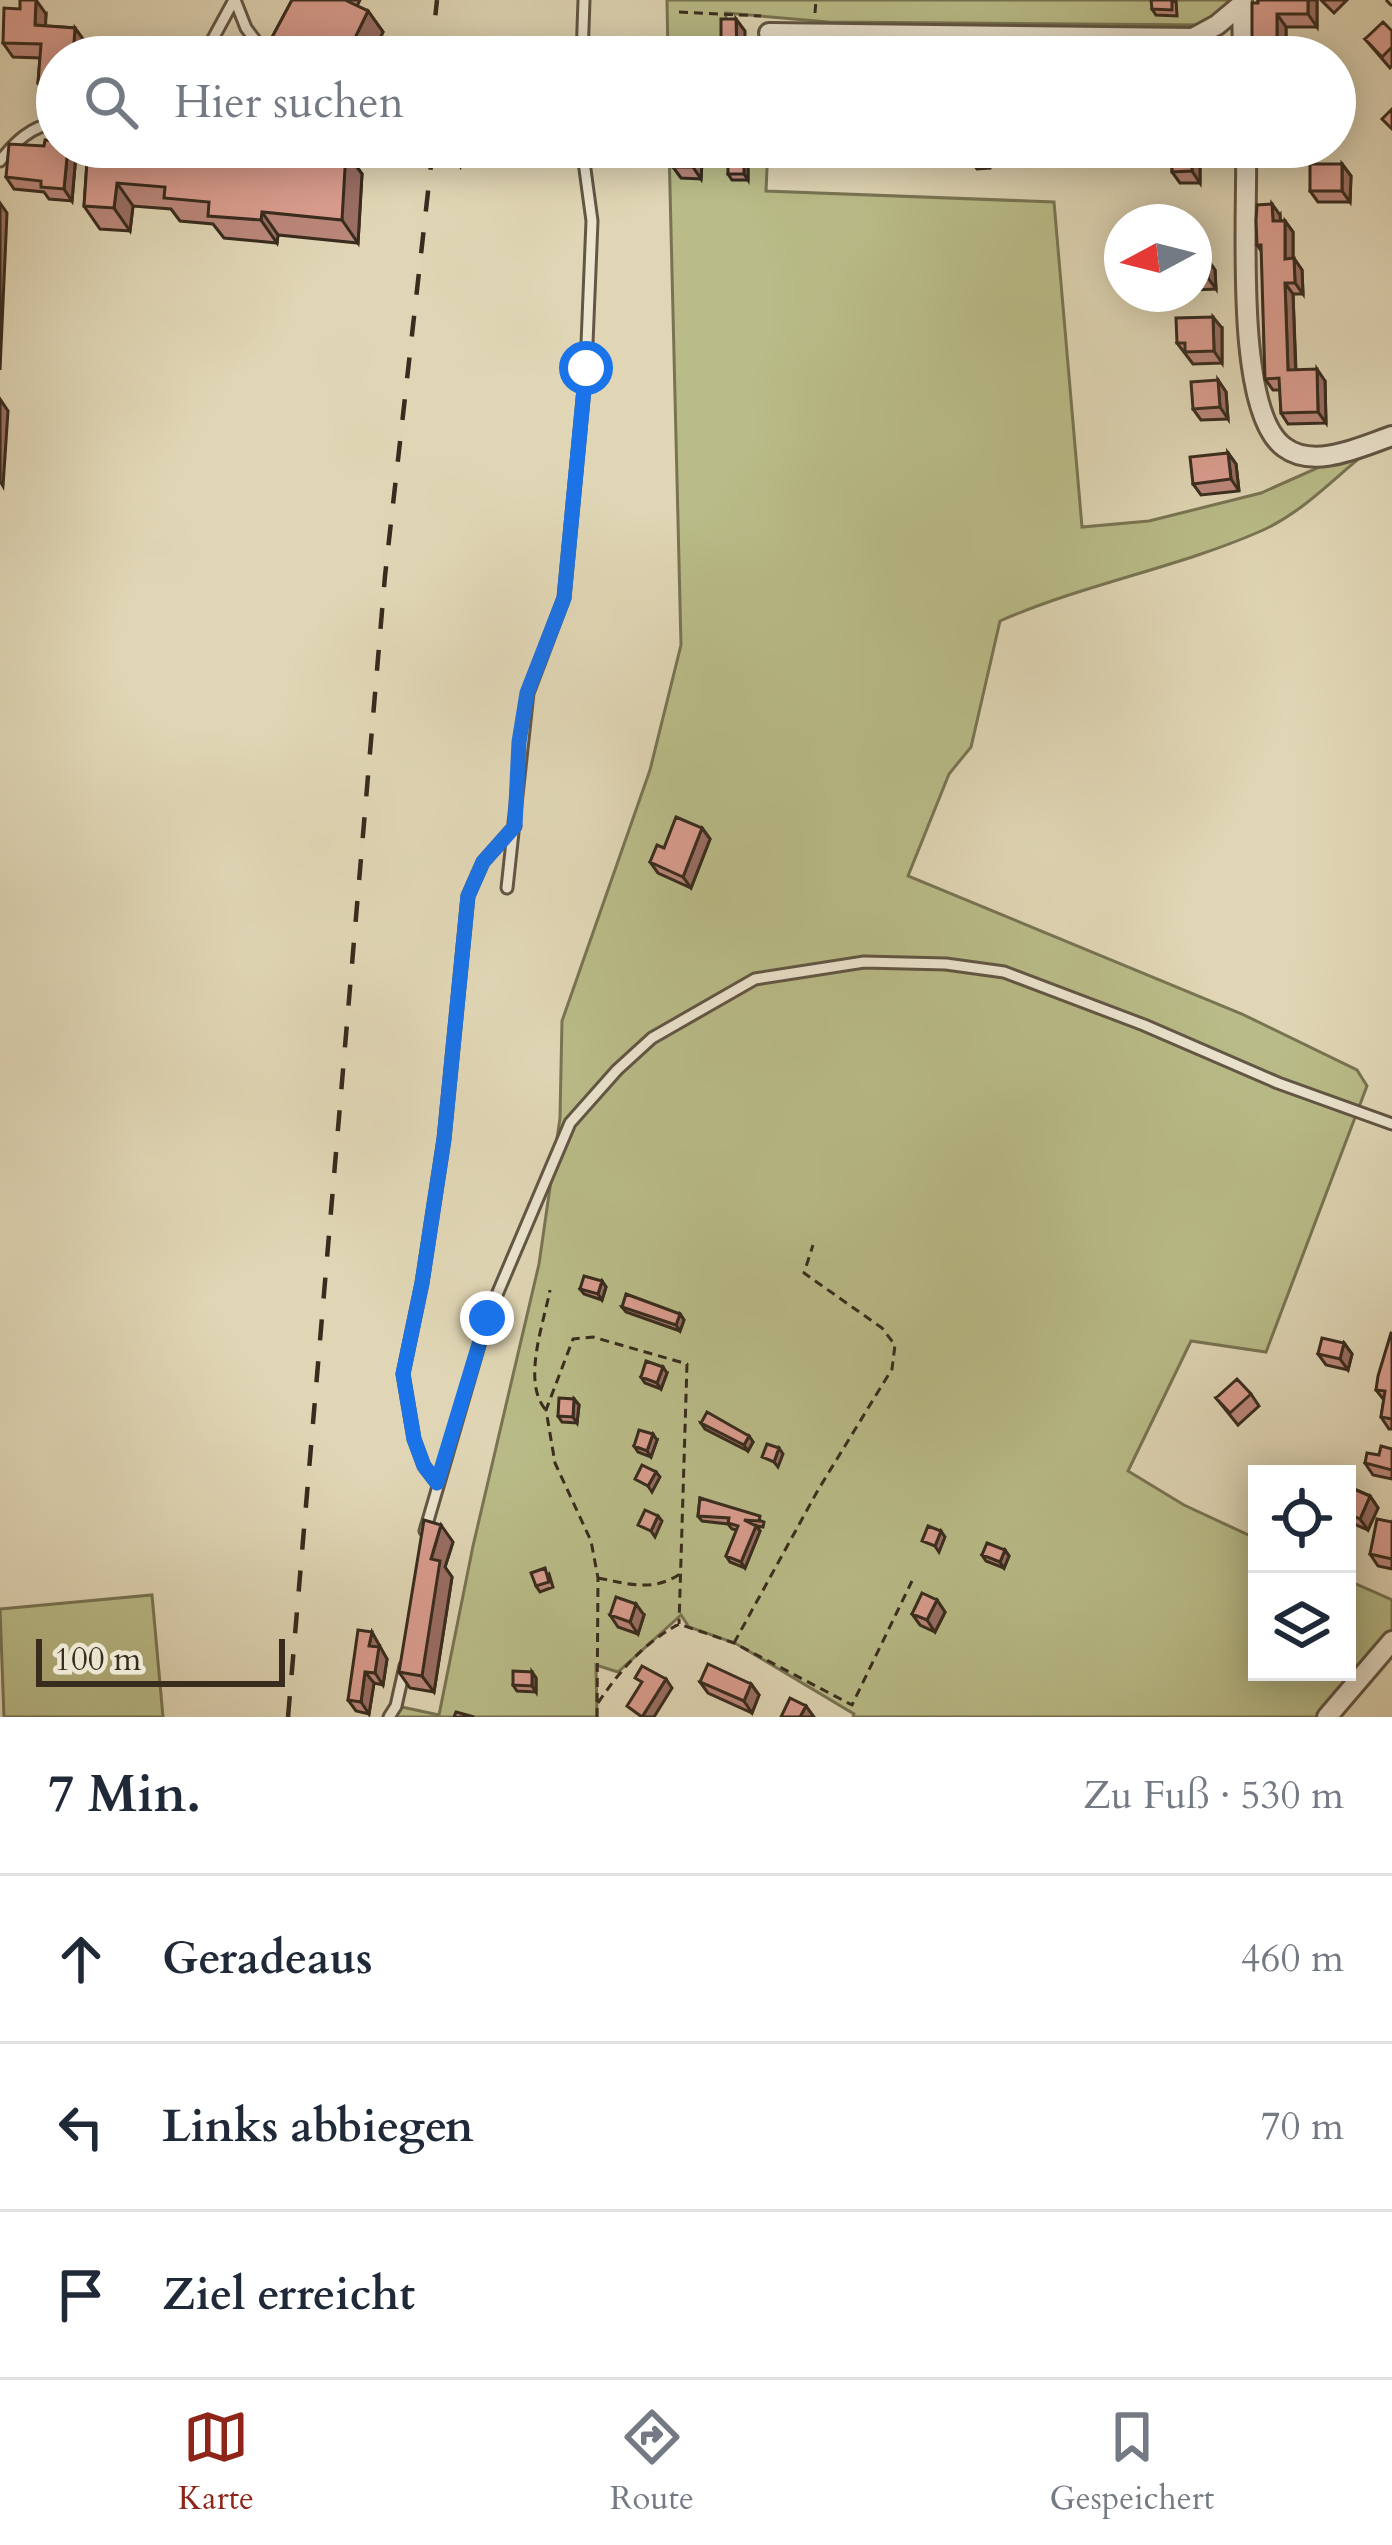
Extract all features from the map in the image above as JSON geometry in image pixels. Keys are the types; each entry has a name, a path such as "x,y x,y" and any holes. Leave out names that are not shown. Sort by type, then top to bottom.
{"street":[{"path":"1197,36 1217,26 1242,2"},
{"path":"1242,2 1243,36"},
{"path":"766,24 1132,36"},
{"path":"1246,168 1248,344 1254,390 1266,428 1285,448 1302,455 1345,453 1390,437"},
{"path":"1327,1717 1392,1641"}],"lane":[{"path":"214,36 234,0"},
{"path":"234,0 252,36"},
{"path":"583,36 584,0"},
{"path":"0,161 13,144 36,128"},
{"path":"507,888 527,693 564,598 587,347 592,221 585,168"},
{"path":"437,1483 424,1466 414,1439 403,1374 444,1139 468,896 483,862 515,826"},
{"path":"423,1541 487,1318 570,1123 616,1070 652,1038 755,980 864,962 946,964 1004,972 1392,1124"},
{"path":"389,1717 396,1706 406,1654"}],"path":[{"path":"1386,0 1392,6"},
{"path":"679,12 766,24"},
{"path":"734,1643 818,1490 892,1370 896,1346 882,1328 804,1274 813,1245"},
{"path":"546,1410 538,1401 535,1377 550,1290"},
{"path":"597,1717 598,1578 591,1541 555,1463 546,1410 573,1339 593,1337 687,1364 679,1624"},
{"path":"598,1578 644,1588 682,1573"},
{"path":"597,1704 618,1672 679,1624 734,1643 852,1705 912,1581"}],"green space":[{"path":"667,0 1234,0 1208,25 828,22 726,13 725,36 668,36"},
{"path":"670,168 767,168 766,191 1054,202 1082,527 1149,521 1261,493 1387,437 1295,512 1261,531 1000,621 971,747 949,774 908,876 1242,1014 1357,1070 1367,1086 1266,1352 1191,1341 1128,1471 1184,1505 1248,1535 1248,1681 1356,1681 1356,1584 1392,1600 1392,1640 1326,1717 853,1717 735,1643 689,1627 681,1615 618,1672 596,1665 597,1717 390,1717 397,1706 439,1715 539,1264 560,1118 562,1021 650,770 681,645"},
{"path":"152,1595 163,1717 4,1717 0,1609"}],"building":[{"path":"20,0 36,0 35,25 75,28 74,36 36,36 36,44 3,43 4,8 20,9"},
{"path":"292,0 345,0 368,11 356,36 273,36"},
{"path":"1151,0 1172,0 1172,10 1152,9"},
{"path":"1308,0 1308,14 1277,14 1277,36 1252,36 1252,3"},
{"path":"721,19 736,19 736,36 721,36"},
{"path":"1383,22 1392,31 1392,47 1382,57 1365,39"},
{"path":"1392,109 1392,129 1382,119"},
{"path":"9,144 36,146 36,168 66,168 64,189 6,177"},
{"path":"87,168 345,168 342,220 262,212 261,220 208,216 209,202 164,198 165,187 117,183 114,208 84,206"},
{"path":"728,168 744,168 744,174 728,174"},
{"path":"1310,168 1342,168 1342,191 1310,191"},
{"path":"1272,204 1273,221 1285,221 1285,259 1294,258 1295,283 1285,283 1288,370 1317,369 1318,412 1281,413 1279,378 1265,379 1261,245 1257,245 1256,221 1257,205"},
{"path":"1213,317 1214,351 1185,352 1185,343 1177,343 1176,318"},
{"path":"1218,380 1220,407 1193,409 1191,382"},
{"path":"1228,453 1231,479 1193,484 1190,457"},
{"path":"676,817 702,828 683,877 650,862 657,845 664,848"},
{"path":"584,1276 602,1281 598,1294 580,1289"},
{"path":"626,1294 680,1314 676,1325 622,1307"},
{"path":"1391,1333 1392,1419 1381,1417 1385,1391 1376,1390"},
{"path":"1322,1338 1344,1343 1340,1359 1318,1354"},
{"path":"646,1361 663,1367 657,1383 641,1377"},
{"path":"1237,1379 1251,1394 1230,1413 1216,1398"},
{"path":"559,1398 574,1399 573,1417 558,1416"},
{"path":"707,1412 749,1436 744,1445 701,1423"},
{"path":"639,1430 653,1434 647,1451 634,1446"},
{"path":"767,1444 779,1448 774,1462 762,1457"},
{"path":"1381,1446 1392,1449 1392,1470 1365,1463 1367,1453 1379,1455"},
{"path":"642,1465 656,1472 648,1486 635,1479"},
{"path":"1356,1490 1370,1496 1360,1519 1356,1517"},
{"path":"700,1498 760,1516 759,1521 744,1520 756,1526 741,1562 726,1556 738,1526 728,1523 729,1518 698,1516"},
{"path":"645,1510 658,1516 651,1531 638,1525"},
{"path":"1377,1519 1392,1522 1392,1559 1370,1554"},
{"path":"424,1520 441,1525 431,1559 440,1561 422,1676 399,1672"},
{"path":"928,1526 941,1531 935,1546 922,1541"},
{"path":"987,1543 1005,1550 1000,1562 982,1555"},
{"path":"545,1568 549,1582 536,1586 531,1573"},
{"path":"922,1593 937,1600 927,1620 912,1614"},
{"path":"616,1597 636,1604 630,1622 610,1615"},
{"path":"358,1630 372,1632 369,1646 379,1647 375,1673 365,1672 361,1702 348,1700"},
{"path":"708,1664 751,1684 744,1701 700,1682"},
{"path":"642,1666 666,1679 642,1717 627,1706 642,1682 635,1678"},
{"path":"513,1671 532,1672 532,1686 513,1685"},
{"path":"790,1698 806,1706 800,1717 781,1717"}],"railway":[{"path":"433,36 437,0"},
{"path":"288,1717 385,576 431,168"}],"route":[{"path":"487,1318 437,1483 424,1466 414,1439 403,1374 444,1139 468,896 483,862 515,826 527,693 564,598 586,368"}]}
